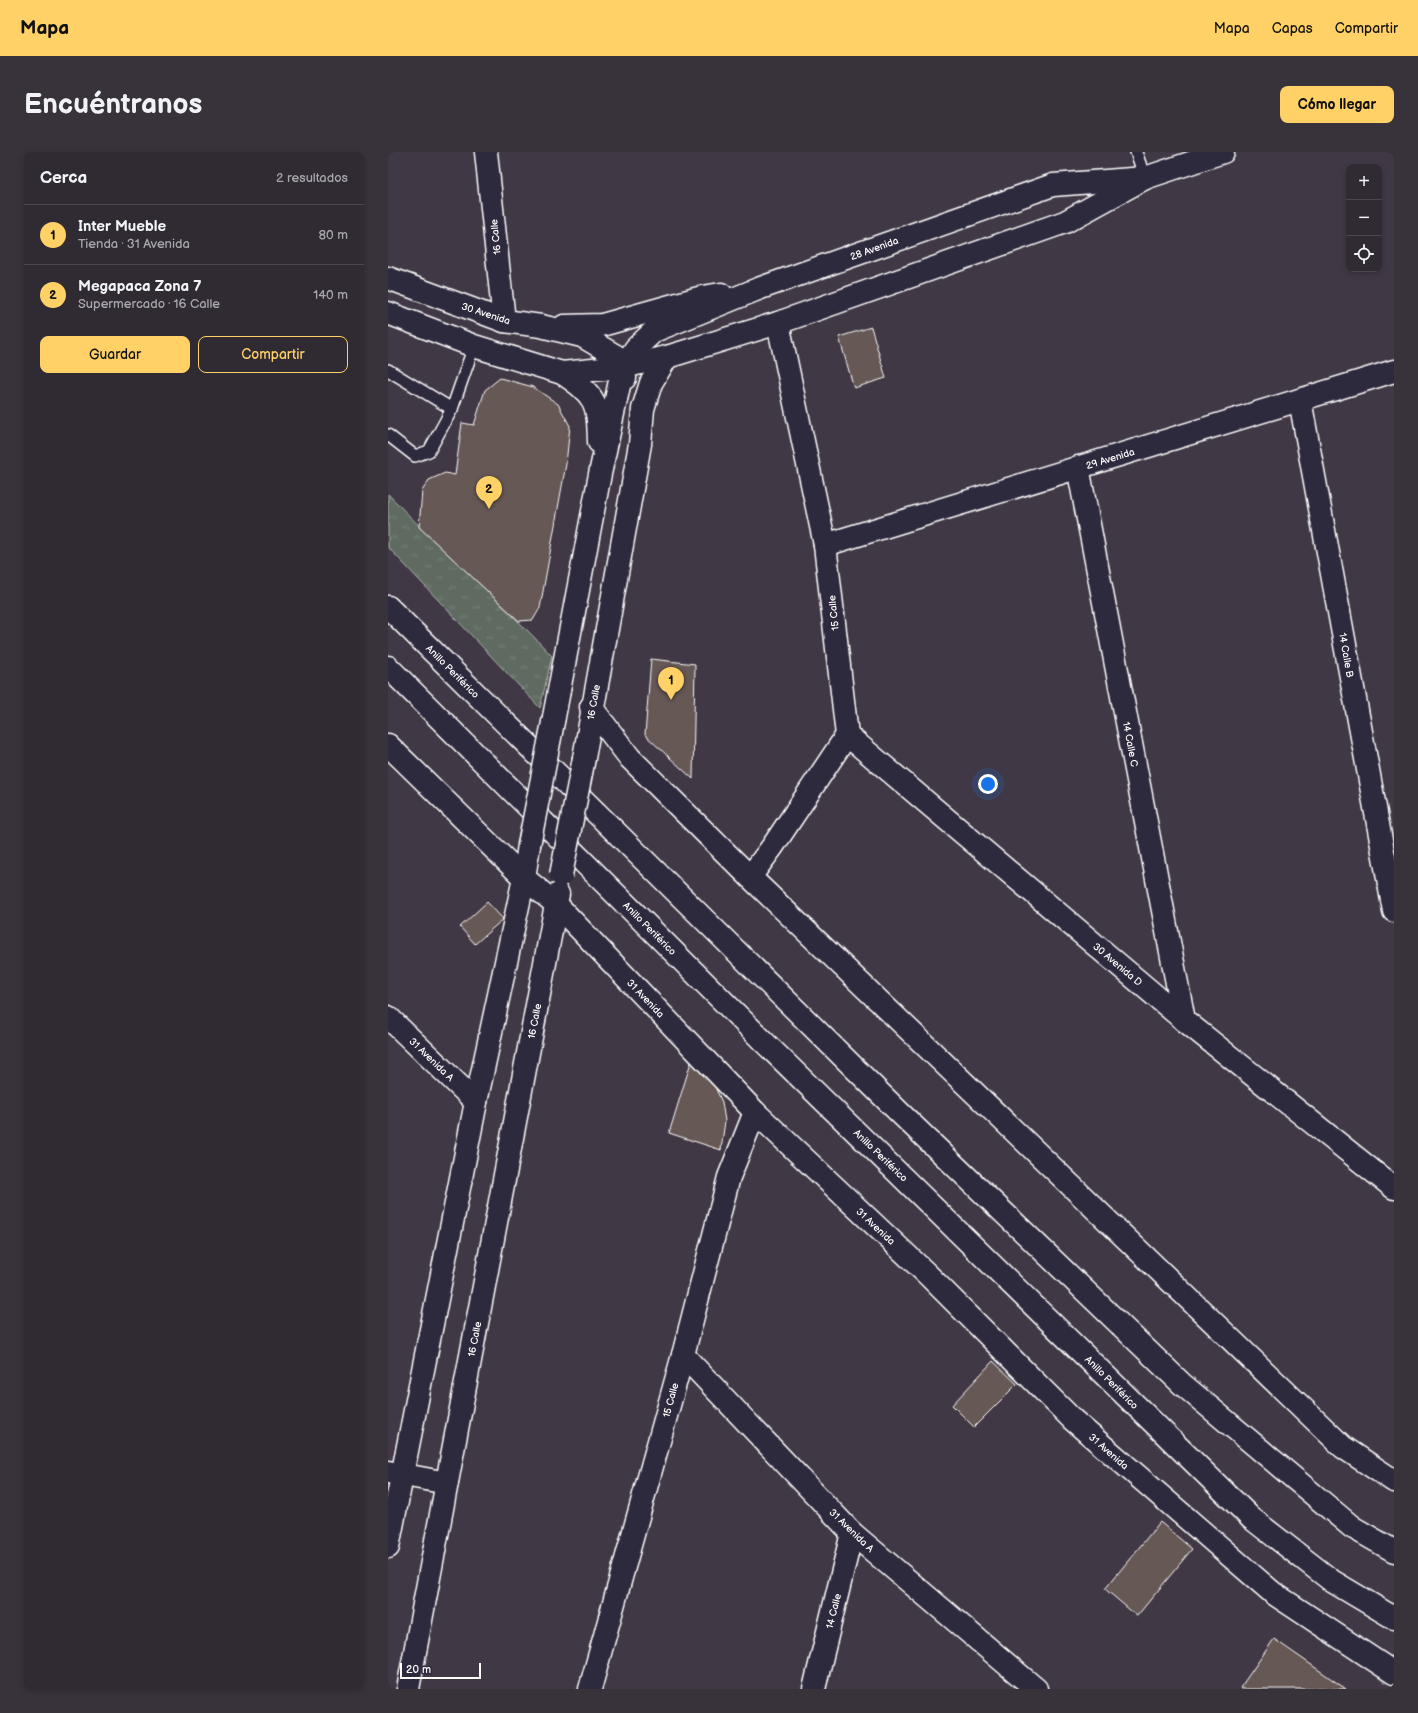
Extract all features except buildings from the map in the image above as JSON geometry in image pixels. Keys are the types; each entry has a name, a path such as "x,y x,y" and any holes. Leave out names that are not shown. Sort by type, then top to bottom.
{"main road":[{"name":"16 Calle","path":"486,152 504,321"},
{"name":"28 Avenida","path":"667,357 778,323 1065,222 1145,178 1223,152"},
{"name":"28 Avenida","path":"623,367 636,348 654,331 758,290 1053,185 1145,178"},
{"name":"30 Avenida","path":"388,278 504,321 541,326 582,336 616,356 623,367 640,444"},
{"path":"541,326 602,325 702,297 758,290"},
{"path":"388,313 474,346 562,373 585,388 594,400 598,416 600,474"},
{"name":"15 Calle","path":"778,323 825,545 847,735"},
{"name":"16 Calle","path":"408,1689 584,758 591,707 640,444 643,409 651,383 667,357"},
{"path":"562,373 623,367 667,357"},
{"path":"388,1548 395,1473 524,878 600,474 623,367"},
{"name":"29 Avenida","path":"825,545 1394,371"},
{"name":"14 Calle B","path":"1300,400 1394,911"},
{"name":"14 Calle C","path":"1078,468 1184,1020"},
{"name":"Anillo Periférico","path":"388,607 894,1108 1182,1384 1352,1527 1394,1551"},
{"name":"Anillo Periférico","path":"388,667 764,1042 1251,1518 1332,1581 1394,1618"},
{"path":"591,707 630,758 750,877 1343,1447 1394,1480"},
{"path":"750,877 773,846 847,735"},
{"name":"30 Avenida D","path":"847,735 1184,1020 1394,1188"},
{"name":"31 Avenida","path":"388,745 524,878 556,904 755,1112 928,1275 1079,1425 1273,1592 1394,1673"},
{"name":"31 Avenida A","path":"388,1017 476,1102"},
{"name":"15 Calle","path":"590,1689 683,1354 729,1177 755,1112"},
{"name":"31 Avenida A","path":"683,1354 852,1533 1036,1689"},
{"path":"395,1473 447,1483"},
{"name":"14 Calle","path":"814,1689 852,1533"}],"lane":[{"path":"1136,152 1145,178"},
{"path":"388,435 415,456 429,451 452,409 474,346"},
{"path":"388,370 452,409"}],"green space":[{"path":"388,494 552,656 540,708 388,547"}],"place":[{"name":"Megapaca Zona 7","path":"489,509"},
{"name":"Inter Mueble","path":"671,700"}]}
